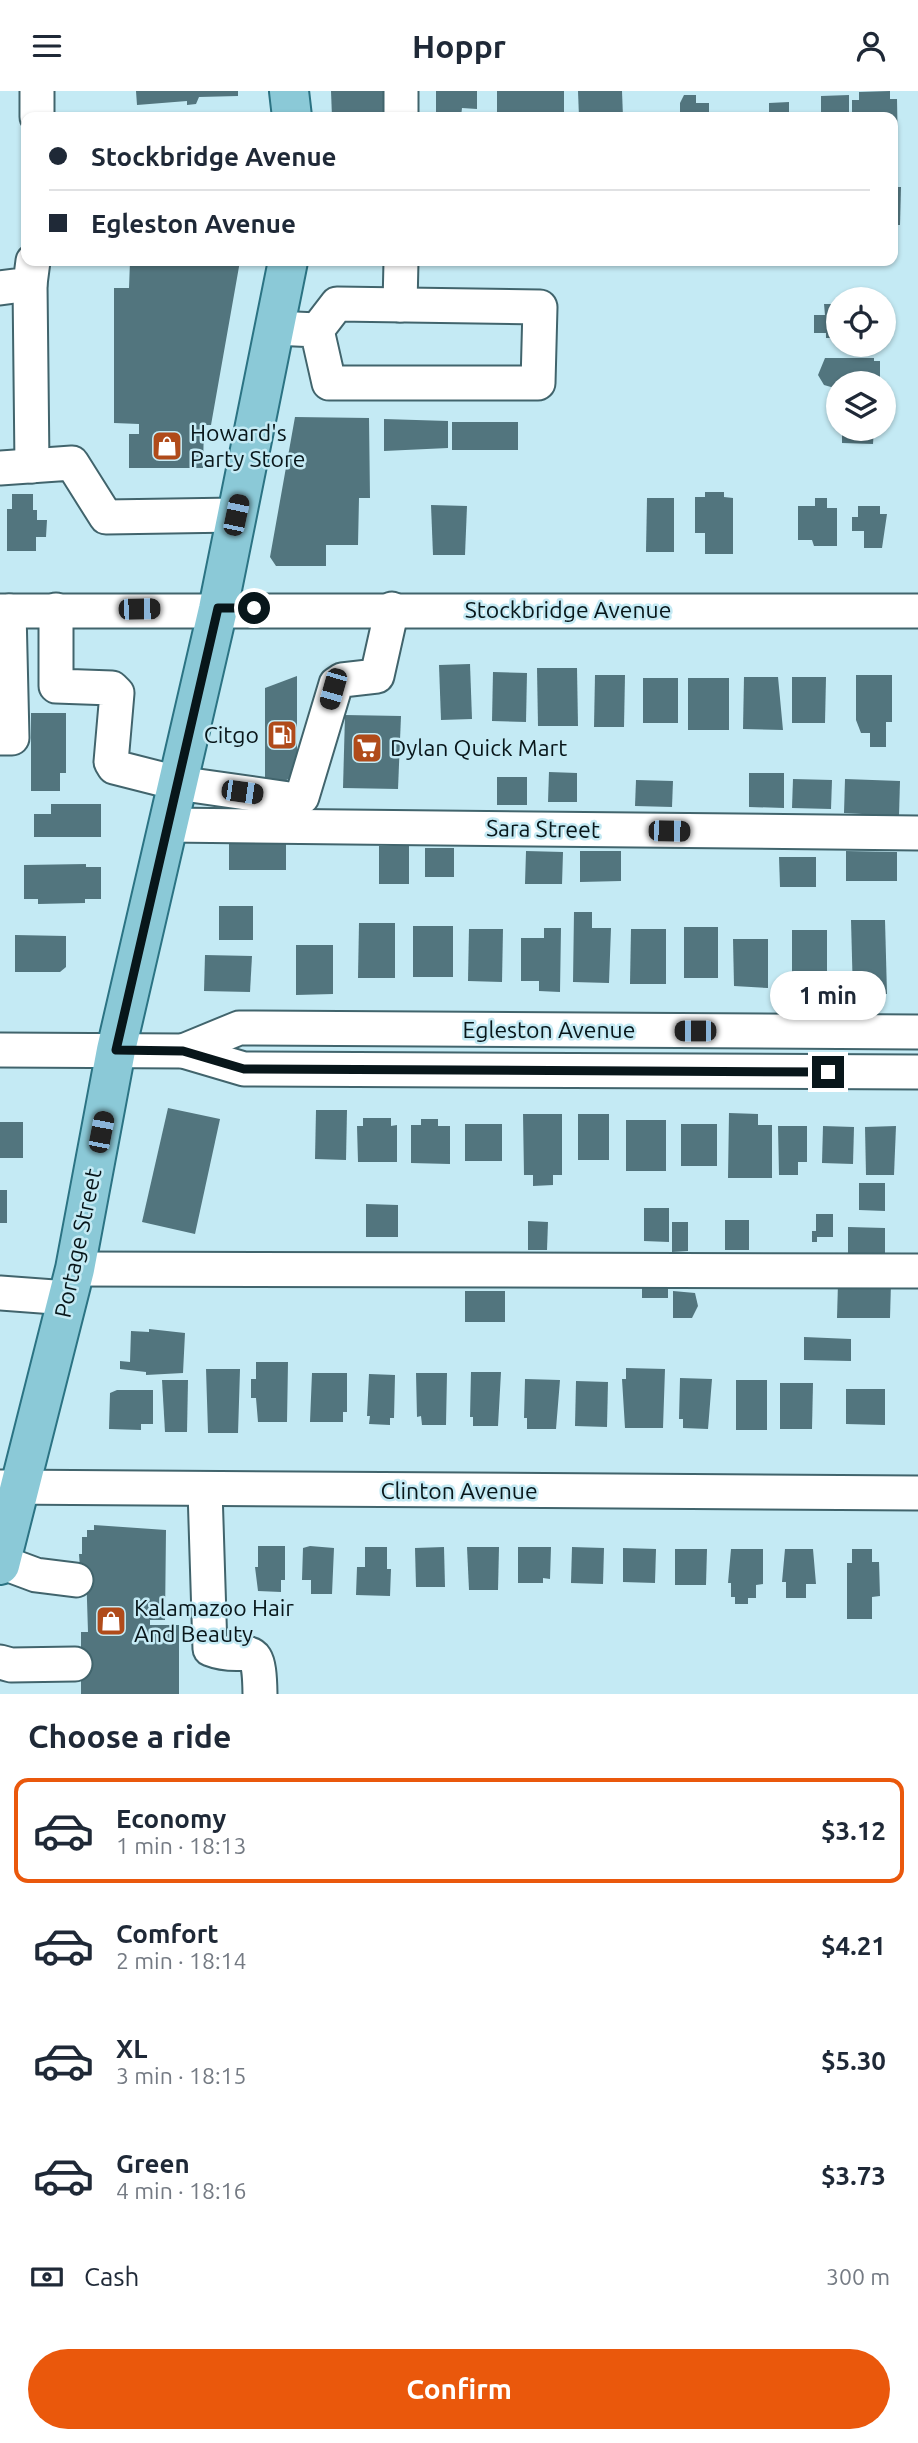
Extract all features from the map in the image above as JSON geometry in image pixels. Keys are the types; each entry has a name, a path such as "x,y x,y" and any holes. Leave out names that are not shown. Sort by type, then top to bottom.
{"main road":[{"path":"289,91 291,112"},
{"name":"Portage Street","path":"0,1563 11,1487 71,1284 116,1050 218,608 287,266"}],"street":[{"path":"37,91 37,112"},
{"path":"401,91 401,112"},
{"path":"400,305 401,266"},
{"path":"21,278 16,467 72,463 106,517 236,515"},
{"path":"337,304 540,307 538,383 329,383 317,330 337,304"},
{"path":"274,328 317,330"},
{"name":"Stockbridge Avenue","path":"5,611 218,608 918,611"},
{"path":"56,610 56,686 115,689 112,764 177,783 296,800 302,797 336,684 342,680 377,676 392,609"},
{"path":"0,738 12,738 5,611"},
{"name":"Sara Street","path":"167,825 918,833"},
{"name":"Egleston Avenue","path":"183,1051 239,1028 918,1032"},
{"path":"535,1070 536,1030"},
{"name":"Egleston Avenue","path":"0,1050 183,1051 244,1069 918,1072"},
{"path":"0,1293 71,1284 918,1271"},
{"name":"Clinton Avenue","path":"11,1487 918,1493"},
{"path":"205,1490 209,1649 249,1652 255,1656 260,1665 260,1694"},
{"path":"0,1563 36,1575 76,1580"},
{"path":"0,1662 11,1665 75,1664"}],"building":[{"path":"136,91 238,91 238,96 199,97 196,104 187,105 187,101 137,105"},
{"path":"331,91 385,91 385,112 332,112"},
{"path":"436,91 477,91 477,109 436,112"},
{"path":"497,91 564,91 564,112 497,112"},
{"path":"578,91 622,91 623,112 579,112"},
{"path":"890,91 890,99 897,99 897,112 852,112 852,100 859,100 859,92"},
{"path":"684,95 696,95 696,103 709,103 709,112 680,112"},
{"path":"849,95 849,112 821,112 821,96"},
{"path":"789,102 789,112 769,112 769,103"},
{"path":"898,187 901,187 898,225"},
{"path":"130,266 239,266 211,425 204,425 203,468 129,468 129,434 139,434 139,424 114,423 114,288 129,288"},
{"path":"826,304 826,333 814,333 814,315 825,315"},
{"path":"825,358 874,358 874,361 880,361 880,371 826,371 826,386 818,375"},
{"path":"295,417 369,418 370,498 359,498 358,545 326,545 326,566 276,566 270,557"},
{"path":"384,419 448,421 448,448 384,451"},
{"path":"452,422 518,422 518,450 452,450"},
{"path":"842,441 873,441 873,444"},
{"path":"705,492 724,492 724,497 733,498 733,554 705,554 705,533 695,533 695,497 705,497"},
{"path":"12,494 33,494 33,510 37,510 37,520 47,520 46,537 36,537 36,551 7,551 7,509 12,509"},
{"path":"647,498 674,498 674,552 646,552"},
{"path":"815,498 827,498 827,508 837,508 837,546 814,546 812,540 798,540 798,506 815,506"},
{"path":"431,505 467,506 465,555 433,555"},
{"path":"858,506 880,506 880,514 887,514 882,548 864,548 864,531 852,531 852,517 858,517"},
{"path":"470,664 472,719 441,720 439,665"},
{"path":"537,668 577,668 578,726 538,726"},
{"path":"493,672 527,673 526,722 492,721"},
{"path":"595,675 625,675 624,727 594,727"},
{"path":"856,675 892,675 892,722 886,722 886,747 870,747 870,733 861,733 856,720"},
{"path":"297,676 297,776 265,788 265,688"},
{"path":"744,677 778,677 783,730 743,729"},
{"path":"792,677 826,677 825,723 792,723"},
{"path":"643,678 678,678 678,723 643,723"},
{"path":"688,678 729,678 729,730 688,730"},
{"path":"31,713 66,713 66,773 60,773 60,791 31,791"},
{"path":"345,715 401,716 398,789 343,788"},
{"path":"549,772 577,773 577,802 548,802"},
{"path":"749,773 784,773 784,808 749,807"},
{"path":"497,777 527,777 527,805 497,805"},
{"path":"793,779 832,780 831,809 792,808"},
{"path":"845,779 900,781 899,816 844,813"},
{"path":"636,780 673,781 672,807 635,806"},
{"path":"51,804 101,804 101,837 34,837 34,814 51,814"},
{"path":"229,843 286,843 286,870 229,870"},
{"path":"379,846 409,846 409,884 379,884"},
{"path":"425,848 454,848 454,877 425,877"},
{"path":"526,851 563,852 562,884 525,884"},
{"path":"580,851 621,851 621,881 580,882"},
{"path":"846,851 897,852 897,881 846,881"},
{"path":"779,857 816,857 816,887 780,887"},
{"path":"86,864 86,867 101,867 101,899 85,899 85,903 38,904 38,899 24,899 24,865"},
{"path":"219,906 253,906 253,940 219,940"},
{"path":"574,912 592,912 592,928 611,928 609,983 573,982"},
{"path":"851,920 885,920 887,994 853,995"},
{"path":"359,923 395,923 395,978 358,978"},
{"path":"413,926 453,926 453,977 413,977"},
{"path":"684,927 718,927 718,978 684,978"},
{"path":"544,928 561,928 560,992 539,991 539,981 521,981 521,938 544,938"},
{"path":"469,929 503,929 502,982 468,981"},
{"path":"631,929 666,929 666,984 630,984"},
{"path":"792,930 827,930 827,986 792,986"},
{"path":"15,935 66,936 66,967 60,972 15,972"},
{"path":"733,939 768,939 768,988 734,986"},
{"path":"296,945 333,945 333,994 296,995"},
{"path":"205,955 252,956 250,992 204,991"},
{"path":"168,1108 220,1119 195,1234 142,1222"},
{"path":"316,1110 347,1110 346,1160 315,1159"},
{"path":"729,1113 758,1114 758,1125 772,1125 772,1178 728,1178"},
{"path":"523,1114 562,1114 562,1175 553,1175 553,1185 533,1186 533,1175 524,1175"},
{"path":"578,1114 609,1114 609,1160 578,1160"},
{"path":"363,1118 391,1118 391,1126 397,1125 397,1162 358,1162 357,1126 363,1126"},
{"path":"421,1119 438,1119 438,1126 450,1126 450,1164 411,1163 411,1125 421,1125"},
{"path":"626,1120 666,1120 666,1171 626,1171"},
{"path":"0,1122 23,1122 23,1158 0,1158"},
{"path":"465,1124 502,1124 502,1161 465,1161"},
{"path":"681,1124 717,1124 717,1166 681,1166"},
{"path":"778,1126 807,1126 807,1162 798,1162 798,1175 779,1175"},
{"path":"823,1126 854,1127 853,1164 822,1163"},
{"path":"896,1126 894,1175 866,1175 865,1127"},
{"path":"859,1183 885,1183 885,1211 859,1210"},
{"path":"0,1190 7,1190 7,1223 0,1223"},
{"path":"366,1204 398,1205 398,1237 366,1237"},
{"path":"644,1208 669,1208 669,1242 644,1241"},
{"path":"816,1214 833,1214 833,1237 817,1237 817,1242 812,1242 812,1231 816,1231"},
{"path":"725,1220 749,1220 749,1250 725,1250"},
{"path":"528,1221 548,1222 547,1250 528,1250"},
{"path":"672,1222 688,1222 688,1251 672,1252"},
{"path":"848,1227 885,1228 885,1256 848,1256"},
{"path":"642,1282 668,1282 668,1298 642,1298"},
{"path":"838,1283 891,1283 890,1318 837,1318"},
{"path":"465,1291 505,1291 505,1322 465,1322"},
{"path":"673,1291 695,1293 698,1306 692,1318 673,1318"},
{"path":"149,1329 185,1333 183,1373 146,1375 146,1372 120,1369 120,1361 130,1362 131,1331 149,1332"},
{"path":"804,1337 851,1339 851,1361 804,1360"},
{"path":"256,1362 288,1362 287,1422 258,1422 256,1398 251,1398 251,1379 256,1379"},
{"path":"626,1368 665,1369 663,1428 625,1428 622,1379 626,1379"},
{"path":"206,1369 240,1369 238,1433 208,1433"},
{"path":"471,1372 501,1372 498,1426 473,1426 473,1417 470,1417"},
{"path":"312,1373 347,1373 347,1412 343,1412 343,1422 310,1422"},
{"path":"416,1373 447,1373 446,1425 422,1425 421,1416 417,1417"},
{"path":"369,1374 395,1375 394,1418 390,1418 390,1425 369,1424"},
{"path":"680,1378 712,1379 708,1429 683,1428 683,1419 679,1419"},
{"path":"525,1379 560,1380 556,1429 527,1429 527,1418 524,1418"},
{"path":"162,1380 188,1380 187,1432 165,1432"},
{"path":"736,1380 767,1380 767,1430 736,1430"},
{"path":"576,1381 608,1382 607,1427 575,1426"},
{"path":"780,1383 813,1383 812,1429 780,1429"},
{"path":"846,1389 885,1389 885,1425 846,1424"},
{"path":"117,1390 153,1390 153,1424 141,1424 141,1430 109,1429 110,1393"},
{"path":"94,1525 166,1530 165,1620 150,1620 150,1625 179,1625 179,1694 81,1694 81,1632 88,1632 86,1569 80,1569 79,1554 82,1554 82,1537 87,1537 87,1530 94,1530"},
{"path":"258,1546 285,1546 285,1580 281,1580 281,1592 258,1591 255,1567 258,1567"},
{"path":"365,1547 387,1547 387,1569 391,1569 390,1596 356,1595 357,1567 365,1567"},
{"path":"444,1547 445,1587 416,1587 415,1548"},
{"path":"467,1547 499,1547 498,1590 469,1590"},
{"path":"518,1547 551,1547 550,1579 543,1578 543,1583 518,1583"},
{"path":"572,1547 604,1548 603,1584 571,1583"},
{"path":"303,1548 334,1548 332,1594 311,1594 311,1580 302,1580"},
{"path":"623,1548 656,1549 655,1583 623,1582"},
{"path":"675,1549 707,1549 706,1585 675,1585"},
{"path":"731,1549 763,1549 763,1584 756,1585 756,1598 748,1598 748,1604 735,1604 735,1597 731,1597 731,1583 728,1583"},
{"path":"785,1549 813,1549 816,1584 806,1584 806,1598 786,1598 786,1582 782,1582"},
{"path":"852,1549 872,1549 872,1562 879,1562 880,1596 872,1597 872,1619 847,1619 847,1563 852,1563"}],"place":[{"name":"Howard's Party Store","path":"167,446"},
{"name":"Citgo","path":"282,735"},
{"name":"Dylan Quick Mart","path":"367,748"},
{"name":"Kalamazoo Hair And Beauty","path":"111,1621"}],"route":[{"path":"254,608 218,608 116,1050 183,1051 244,1069 828,1072"}]}
